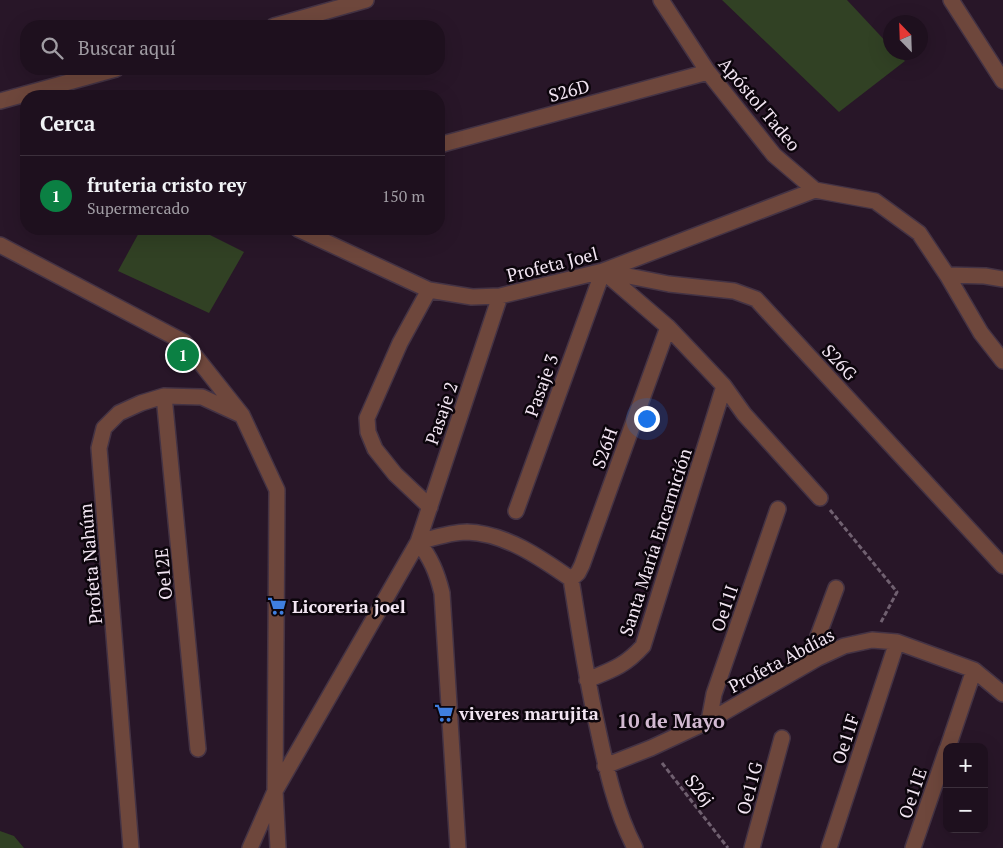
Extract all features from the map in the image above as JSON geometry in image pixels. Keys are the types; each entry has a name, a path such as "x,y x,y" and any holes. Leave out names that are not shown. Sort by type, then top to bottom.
{"street":[{"path":"295,20 366,0"},
{"name":"Apóstol Tadeo","path":"661,0 708,72 774,155 815,190"},
{"path":"951,0 1003,81"},
{"name":"S26D","path":"445,143 708,72"},
{"path":"44,90 95,75"},
{"path":"0,101 20,97"},
{"path":"815,190 875,201 919,233 947,275 981,333 1003,361"},
{"name":"Profeta Joel","path":"311,235 429,290 472,297 500,296 602,271 815,190"},
{"path":"0,245 184,342 242,415 277,490 275,792 278,848"},
{"path":"602,271 668,327 724,386 744,414 820,498"},
{"name":"Pasaje 3","path":"516,511 602,271"},
{"name":"S26G","path":"602,271 669,284 734,291 756,299 1003,566"},
{"path":"947,275 985,276 1003,279"},
{"path":"429,290 400,343 367,418 368,432 375,449 395,474 430,507"},
{"name":"Pasaje 2","path":"250,848 275,792 418,542 500,296"},
{"name":"S26H","path":"571,579 578,573 582,565 668,327"},
{"name":"Santa María Encarnición","path":"587,680 618,668 632,658 643,646 724,386"},
{"name":"Profeta Nahúm","path":"131,848 99,448 104,428 118,414 141,403 164,396 202,397 242,415"},
{"name":"Oe12E","path":"164,396 198,749"},
{"name":"Oe11I","path":"709,721 714,694 778,509"},
{"path":"458,848 442,593 437,572 428,554 418,542 466,532 485,535 507,542 542,558 571,579 587,680 605,766 624,826 635,848"},
{"path":"818,658 817,639 836,588"},
{"name":"Profeta Abdías","path":"605,766 651,748 709,721 818,658 844,646 872,640 897,642 974,670 1003,694"},
{"name":"Oe11F","path":"829,848 897,642"},
{"name":"Oe11E","path":"949,743 974,670"},
{"name":"Oe11G","path":"752,848 782,738"},
{"name":"Oe11E","path":"913,848 943,760"}],"path":[{"path":"820,498 897,592 872,640"},
{"name":"S26j","path":"651,748 728,848"}],"green space":[{"path":"722,0 847,0 883,39 883,60 905,61 839,112"},
{"path":"138,235 210,235 244,252 209,313 118,271"},
{"path":"0,831 14,836 24,848 0,848"}],"place":[{"name":"fruteria cristo rey","path":"183,355"},
{"name":"Licoreria joel","path":"277,606"},
{"name":"viveres marujita","path":"444,713"}],"district":[{"name":"10 de Mayo","path":"671,720"}]}
